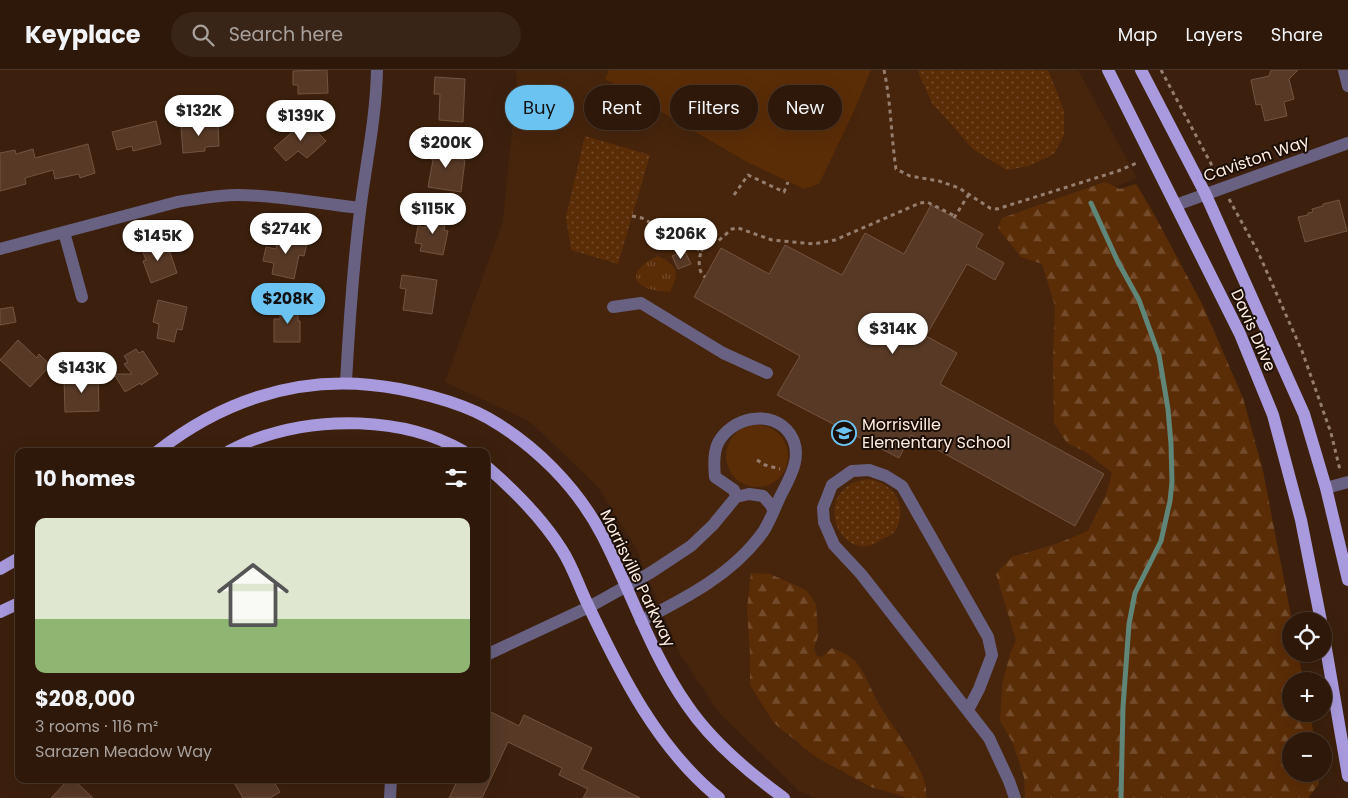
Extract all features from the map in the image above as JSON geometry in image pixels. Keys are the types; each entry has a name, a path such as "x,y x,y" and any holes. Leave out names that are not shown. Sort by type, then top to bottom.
{"main road":[{"name":"Davis Drive","path":"1108,70 1240,334 1273,415 1301,520 1319,612"},
{"name":"Davis Drive","path":"1141,70 1205,194 1304,414 1326,488 1348,580"},
{"name":"Morrisville Parkway","path":"162,448 195,424 235,406 271,393 306,385 346,382 389,386 430,396 487,418 547,461 586,509 602,534 655,653 687,706 709,734 740,763 784,798"},
{"path":"236,448 253,440 292,429 332,423 378,424 412,430 456,448"},
{"path":"490,470 534,512 563,551 588,606 636,699 657,730 685,764 719,798"},
{"path":"0,569 15,560"},
{"path":"0,612 15,605"},
{"path":"1328,662 1348,776"}],"street":[{"path":"346,382 349,310 360,208 371,146 377,70"},
{"path":"1344,70 1348,86"},
{"name":"Caviston Way","path":"1176,205 1348,143"},
{"path":"0,249 177,202 207,197 267,196 360,208"},
{"path":"64,232 82,297"},
{"path":"612,307 641,303 723,353 767,374"},
{"path":"641,621 696,592 725,571 762,532 793,472 796,458 795,446 791,435 776,422 763,418 738,423 717,444 714,468 715,477 734,490 736,497"},
{"path":"968,710 992,655 988,637 902,486 886,476 869,470 852,471 832,485 823,508 824,522 834,545 861,574 989,738 1015,798"},
{"path":"1326,488 1348,482"},
{"path":"490,653 588,606 650,573 691,546 713,525 736,497 749,494 763,496 771,504 773,510"},
{"path":"390,798 391,783"}],"path":[{"path":"884,70 889,96 896,169 910,176 939,181 952,186 969,194 990,208 997,209 1118,171 1152,157"},
{"path":"1161,70 1210,162"},
{"path":"734,195 748,175 784,192 788,182"},
{"path":"705,277 700,273 701,251 711,239 718,240 732,229 738,228 772,240 814,244 844,236 920,203 928,202 955,217 969,194"},
{"path":"1236,212 1258,252 1302,351 1332,433 1339,464"},
{"path":"632,216 642,218 701,251"},
{"path":"679,239 685,226"},
{"path":"757,460 765,465 793,472"}],"shaded area":[{"name":"Morrisville Elementary School","path":"515,70 1078,70 1137,178 1070,204 1122,323 1100,798 815,798 798,790 720,714 680,654 636,549 598,487 529,421 445,382 503,221 512,130 574,130 574,85 516,85"}],"green space":[{"path":"609,70 871,70 819,184 804,189 747,162 692,130 758,130 758,85 670,85 670,117 660,111 660,85 615,85 605,79"},
{"path":"919,70 1048,70 1064,111 1064,135 1054,154 1029,166 1007,170 974,150 932,103"},
{"path":"585,136 650,155 618,264 571,250 566,217"},
{"path":"1105,182 1120,189 1136,184 1203,306 1243,398 1263,471 1290,612 1282,612 1282,662 1300,662 1302,672 1282,672 1282,722 1311,722 1313,732 1282,732 1282,782 1319,782 1308,798 1025,798 1024,777 1012,741 1000,721 1002,685 1010,654 1016,640 996,574 1012,557 1056,544 1088,531 1106,495 1112,473 1086,452 1067,443 1054,423 1053,361 1055,306 1042,264 1021,257 998,228 1002,218"},
{"path":"658,256 670,263 675,270 675,279 670,292 646,288 636,278 637,273 648,261"},
{"path":"751,425 763,425 779,434 786,444 788,456 786,468 779,478 763,487 751,487 740,482 731,473 726,462 726,450 731,439 740,430"},
{"path":"866,479 880,483 892,491 899,502 900,509 898,526 895,531 868,546 856,545 846,539 839,530 835,518 835,506 840,494 850,485"},
{"path":"751,573 770,574 806,590 816,604 818,636 814,648 817,656 822,657 832,648 853,659 857,664 878,703 916,763 926,788 926,798 909,798 871,787 816,757 774,723 750,685 747,609"}],"building":[{"path":"327,70 328,93 298,94 298,85 293,85 293,71"},
{"path":"1271,70 1298,70 1289,79 1294,99 1284,102 1287,116 1265,121 1261,104 1256,105 1251,80 1269,76"},
{"path":"435,77 465,79 463,122 439,120 440,94 434,94"},
{"path":"306,120 326,141 307,158 298,151 286,161 274,148"},
{"path":"156,121 161,144 133,151 132,146 117,150 112,132"},
{"path":"218,124 219,146 205,147 205,151 183,153 181,126"},
{"path":"433,143 455,146 453,158 465,160 461,192 428,187 433,160 431,159"},
{"path":"88,144 95,173 80,178 79,174 55,179 53,170 25,178 26,184 0,191 0,153 15,150 16,154 33,149 35,158"},
{"path":"1339,200 1347,231 1305,242 1298,217 1308,215 1308,213 1313,212 1312,209 1323,206 1323,204"},
{"path":"931,205 983,234 976,247 1004,263 995,280 967,264 926,336 957,353 940,384 1104,474 1075,526 911,435 899,458 777,395 800,356 694,297 721,248 769,274 785,245 842,275 865,233 904,254"},
{"path":"427,213 446,217 444,230 448,231 443,255 420,251 422,244 415,243 418,226 425,228"},
{"path":"279,233 308,239 304,256 299,255 294,279 272,274 274,263 263,261 266,247 276,249"},
{"path":"163,240 168,253 170,252 177,273 151,283 143,261 146,260 141,247"},
{"path":"685,251 691,264 678,269 672,256"},
{"path":"402,275 437,280 432,314 403,310 406,289 400,288"},
{"path":"158,300 187,307 182,330 177,329 174,342 157,338 159,324 153,322"},
{"path":"280,305 298,305 300,342 274,342 274,319 280,319"},
{"path":"13,307 16,322 0,325 0,309"},
{"path":"18,340 37,358 39,354 48,363 48,368 30,387 0,360"},
{"path":"136,349 139,353 143,351 158,374 141,385 140,383 125,392 114,374 132,374 124,364 128,362 124,356"},
{"path":"80,375 98,375 99,411 65,412 64,378 80,377"},
{"path":"491,712 519,726 524,715 592,748 582,769 640,798 583,798 588,789 559,775 562,768 508,742 490,781"},
{"path":"65,783 77,783 93,798 51,798"},
{"path":"234,783 274,783 280,792 270,798 243,798"},
{"path":"456,783 489,783 482,798 449,798"}],"waterway":[{"path":"1091,203 1118,262 1139,300 1159,355 1168,409 1171,444 1172,482 1170,501 1161,541 1135,593 1129,624 1123,707 1121,798"}],"place":[{"name":"Morrisville Elementary School","path":"844,433"}]}
